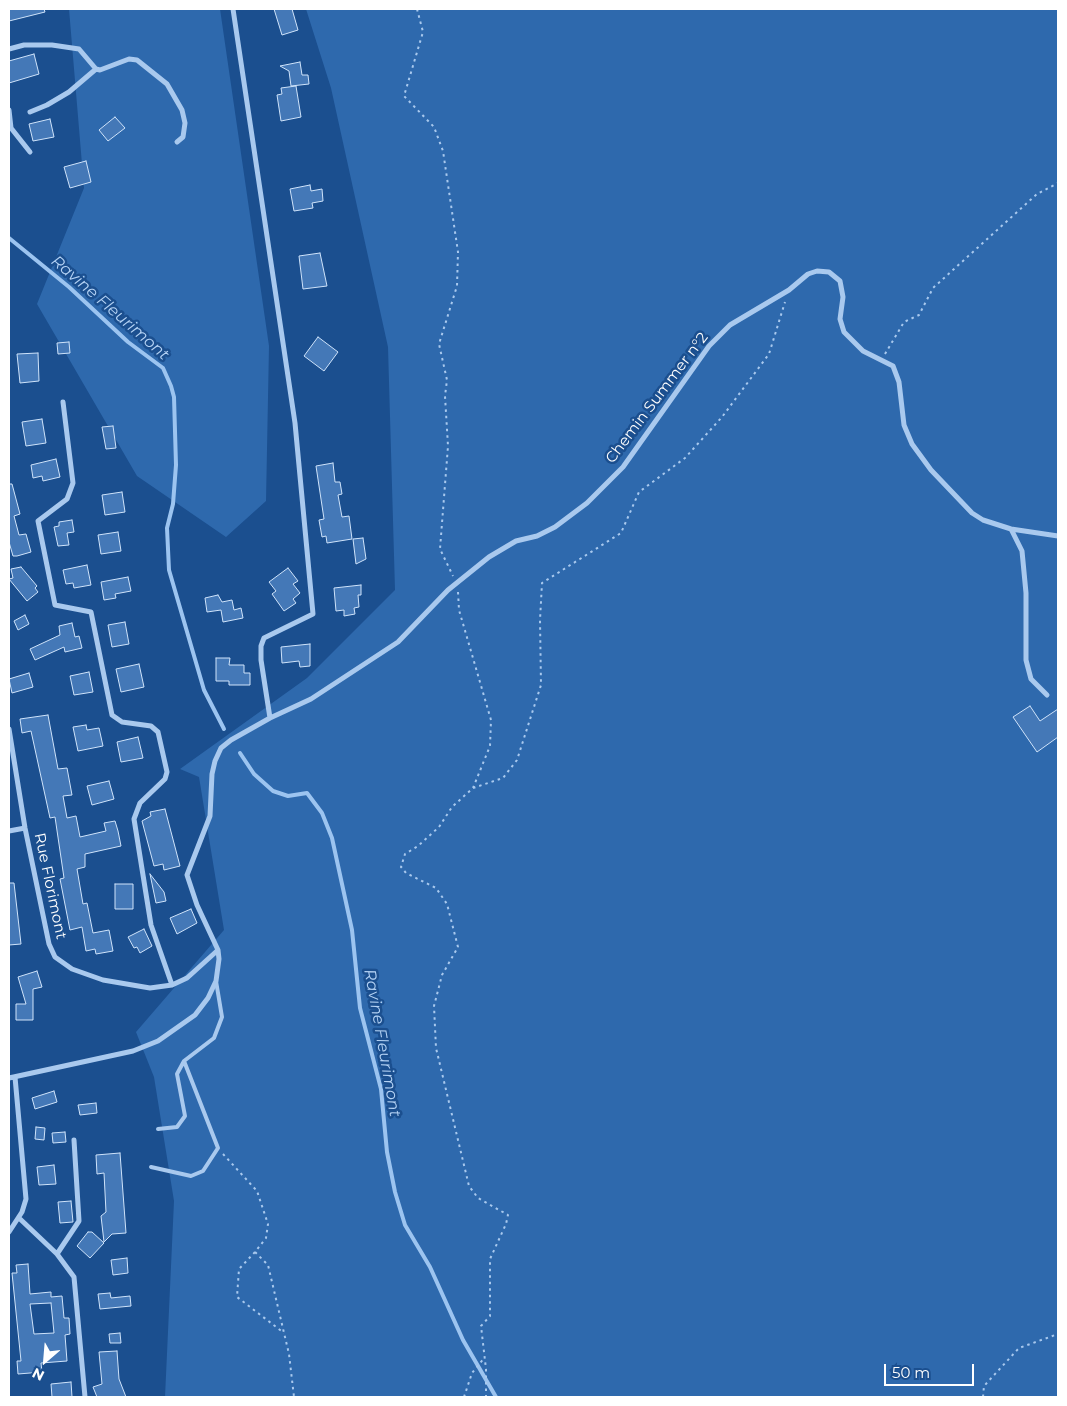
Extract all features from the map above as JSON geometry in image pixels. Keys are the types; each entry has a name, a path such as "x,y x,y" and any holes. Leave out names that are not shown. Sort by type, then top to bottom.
{"street":[{"path":"233,9 295,423 313,614 264,638 261,646 261,660 270,718"},
{"path":"9,49 24,45 52,45 79,50 96,69"},
{"path":"30,112 47,106 69,92 96,69 108,68 129,59 137,60 146,65 167,84 182,110 185,123 183,137 176,142"},
{"path":"9,110 11,128 30,152"},
{"name":"Chemin Summer n°2","path":"12,1078 133,1051 158,1041 195,1015 208,998 216,981 219,970 218,950 197,905 187,876 210,816 212,774 221,748 231,740 270,718 311,699 398,642 456,583 489,557 516,541 538,536 555,527 587,503 623,467 709,346 730,325 789,290 808,274 818,271 829,272 840,281 843,297 840,319 844,332 863,351 893,366 899,382 904,424 912,444 931,470 977,517 1011,529 1058,536"},
{"path":"62,402 74,483 67,499 38,521 55,605 91,612 112,715 122,722 152,726 158,732 167,772 165,779 140,803 134,819 151,924 172,985"},
{"path":"1011,529 1022,551 1026,594 1026,660 1031,679 1047,695"},
{"name":"Rue Florimont","path":"9,729 25,828 49,944 55,957 72,969 103,980 150,988 172,985 195,972 218,950"},
{"path":"9,831 25,828"},
{"path":"9,1232 19,1218 26,1199 12,1078"},
{"path":"56,1254 79,1221 74,1140"},
{"path":"19,1218 56,1254 74,1277 85,1397"}],"lane":[{"path":"158,1129 177,1127 185,1116 177,1074 184,1061 214,1038 222,1017 216,981"},
{"path":"151,1167 191,1176 203,1171 218,1148 184,1061"}],"path":[{"path":"417,9 423,32 404,96 434,127 443,152 458,252 457,286 439,344 447,380 445,396 448,446 440,549 456,583 459,610 491,720 490,746 473,788"},
{"path":"881,360 904,322 919,315 933,288 1036,194 1058,182"},
{"path":"486,1397 485,1357 481,1326 490,1316 490,1259 506,1224 508,1215 478,1198 469,1186 436,1048 434,1006 442,975 458,947 447,904 436,888 406,873 401,867 405,854 418,846 439,828 452,807 473,788 503,778 517,760 541,685 540,620 542,583 621,533 639,492 685,458 722,417 769,354 789,290"},
{"path":"218,1148 257,1191 268,1224 266,1238 239,1269 237,1296 284,1333"},
{"path":"255,1252 268,1265 289,1354 294,1397"},
{"path":"983,1397 984,1386 1019,1348 1058,1334"},
{"path":"464,1397 472,1373 485,1357"}],"shaded area":[{"path":"69,9 220,9 269,346 266,501 226,537 137,476 37,304 84,188"},
{"path":"306,9 1058,9 1058,1397 165,1397 174,1201 154,1077 136,1032 224,930 199,777 180,769 307,678 395,590 388,347 331,88"}],"building":[{"path":"9,9 44,9 45,12 9,21"},
{"path":"274,9 292,9 298,30 282,35"},
{"path":"34,54 39,74 9,83 9,61"},
{"path":"300,62 302,75 308,75 309,84 291,86 289,71 280,66"},
{"path":"296,86 301,117 281,121 277,95 282,94 281,88"},
{"path":"115,117 125,128 108,141 99,130"},
{"path":"50,119 54,137 33,141 29,124"},
{"path":"86,161 91,182 70,188 64,167"},
{"path":"310,185 311,191 322,189 323,201 312,203 313,208 294,211 290,189"},
{"path":"320,253 327,286 303,289 299,256"},
{"path":"318,337 338,352 324,371 304,356"},
{"path":"69,342 70,353 58,354 57,343"},
{"path":"38,353 39,381 20,383 17,354"},
{"path":"42,419 46,443 26,446 22,422"},
{"path":"113,426 116,448 106,449 102,427"},
{"path":"56,459 60,477 43,481 42,476 33,478 31,465"},
{"path":"333,463 335,482 340,482 342,494 338,495 342,517 349,516 352,539 327,543 326,536 322,537 319,520 324,519 316,466"},
{"path":"9,484 12,484 20,514 14,516 19,535 26,534 31,552 17,556 13,556 9,542"},
{"path":"122,492 125,512 105,515 102,495"},
{"path":"72,520 74,532 67,533 69,545 58,546 54,527 59,526 59,522"},
{"path":"118,532 121,551 101,554 98,535"},
{"path":"363,538 366,559 356,564 353,539"},
{"path":"87,565 91,585 74,588 73,583 66,584 63,570"},
{"path":"21,567 37,586 35,588 38,592 27,601 9,579 13,578 11,569"},
{"path":"288,568 298,581 293,584 300,593 293,599 296,603 284,611 272,594 276,591 269,582"},
{"path":"128,577 131,591 115,594 116,598 104,600 101,582"},
{"path":"361,585 361,595 358,595 359,607 354,608 355,614 344,616 344,610 336,611 334,588"},
{"path":"218,595 222,602 232,600 234,610 241,608 243,618 223,622 221,610 207,612 205,598"},
{"path":"25,615 29,624 18,630 14,621"},
{"path":"125,622 129,644 112,647 108,625"},
{"path":"72,623 75,637 79,636 82,648 65,652 64,647 35,660 30,649 60,635 59,626"},
{"path":"310,644 310,666 300,667 299,661 282,663 281,647"},
{"path":"216,658 230,658 229,665 244,665 244,673 250,673 250,685 229,685 229,681 216,681"},
{"path":"139,664 144,687 121,692 116,669"},
{"path":"89,672 93,692 74,695 70,676"},
{"path":"29,673 33,687 12,693 9,679"},
{"path":"1030,706 1040,721 1058,709 1058,737 1037,752 1013,717"},
{"path":"48,715 58,769 67,768 72,795 63,796 67,818 76,816 80,837 106,831 104,823 115,821 118,831 121,846 85,854 85,867 77,869 83,904 87,903 93,933 109,930 113,951 96,954 95,949 86,951 82,927 70,930 60,879 64,878 55,817 50,818 31,731 22,733 20,719"},
{"path":"86,725 87,730 99,728 103,746 78,751 73,727"},
{"path":"138,737 143,758 121,762 117,742"},
{"path":"109,781 114,799 92,805 87,786"},
{"path":"165,809 180,866 164,870 163,864 154,866 142,821 151,816 150,812"},
{"path":"150,874 164,892 166,901 156,903"},
{"path":"9,883 14,883 21,944 9,945"},
{"path":"115,884 133,884 133,909 115,909"},
{"path":"191,909 197,923 177,934 170,918"},
{"path":"144,929 152,946 140,953 137,947 134,948 128,937"},
{"path":"37,971 42,987 33,989 33,1020 16,1020 16,1004 26,1004 18,977"},
{"path":"54,1091 57,1102 35,1109 32,1098"},
{"path":"96,1103 97,1113 80,1115 78,1105"},
{"path":"36,1127 45,1128 44,1140 35,1139"},
{"path":"65,1132 66,1142 53,1143 52,1133"},
{"path":"120,1153 126,1233 112,1234 104,1242 101,1216 106,1212 104,1173 97,1174 96,1155"},
{"path":"54,1165 56,1184 39,1185 37,1167"},
{"path":"71,1201 73,1222 60,1223 58,1202"},
{"path":"88,1232 92,1232 104,1243 90,1258 77,1246"},
{"path":"127,1258 128,1273 113,1275 111,1260"},
{"path":"28,1264 30,1294 51,1292 51,1297 62,1296 64,1318 69,1318 70,1334 65,1335 67,1361 41,1363 42,1372 18,1374 17,1361 21,1361 12,1273 17,1273 16,1265","holes":["51,1303 54,1333 34,1334 30,1304"]},
{"path":"110,1293 111,1298 130,1296 131,1306 100,1309 98,1294"},
{"path":"120,1333 121,1343 110,1343 109,1334"},
{"path":"117,1351 119,1379 126,1397 97,1397 93,1387 102,1384 99,1352"},
{"path":"71,1382 72,1397 52,1397 51,1384"}],"waterway":[{"name":"Ravine Fleurimont","path":"9,238 69,287 128,342 163,368 171,386 174,397 176,465 173,504 167,528 169,570 204,690 224,729"},
{"name":"Ravine Fleurimont","path":"240,753 254,774 273,791 288,796 307,793 322,813 332,838 352,930 360,1008 381,1089 387,1152 395,1192 405,1225 430,1267 463,1340 496,1397"}]}
